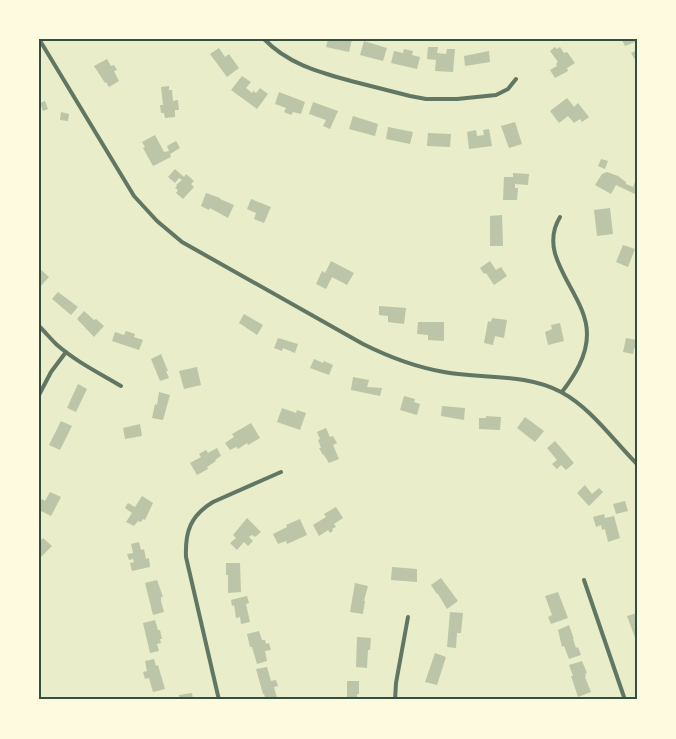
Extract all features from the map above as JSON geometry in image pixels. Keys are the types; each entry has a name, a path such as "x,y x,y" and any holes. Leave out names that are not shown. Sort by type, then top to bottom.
{"street":[{"path":"39,39 134,196 182,243 392,358 444,372 535,382 562,392 584,409 637,464"},
{"path":"264,39 282,55 315,71 426,99 496,95 508,90 516,80"},
{"path":"560,217 553,232 553,248 562,272 582,309 587,334 586,347 580,365 562,392"},
{"path":"39,326 66,352 121,386"},
{"path":"39,394 51,372 66,352"},
{"path":"219,700 186,557 187,532 198,513 206,506 281,472"},
{"path":"584,580 625,700"},
{"path":"395,700 408,617"}],"building":[{"path":"328,39 352,39 349,52 326,47"},
{"path":"623,39 634,39 635,42 625,46"},
{"path":"364,41 387,48 383,61 360,55"},
{"path":"428,47 438,47 437,53 446,54 447,49 455,49 453,72 435,71 436,60 427,59"},
{"path":"555,47 557,49 560,47 564,53 567,52 575,63 567,68 568,71 555,78 550,70 557,66 558,62 550,51"},
{"path":"219,48 225,57 229,54 239,68 227,77 210,54"},
{"path":"404,49 413,51 412,55 420,57 417,69 391,63 394,51 403,53"},
{"path":"637,50 637,63 631,53"},
{"path":"489,51 490,62 465,66 464,56"},
{"path":"107,59 117,70 114,71 119,81 109,87 94,66"},
{"path":"242,76 251,82 246,88 252,93 253,91 256,93 260,88 268,94 257,109 231,90"},
{"path":"169,86 169,90 172,90 173,101 178,100 179,110 175,110 175,117 165,118 164,113 161,113 160,105 163,105 161,87"},
{"path":"279,92 305,102 301,114 293,112 291,115 284,112 286,108 275,104"},
{"path":"567,98 574,107 578,103 589,117 582,122 580,119 574,123 568,116 559,123 550,111"},
{"path":"45,101 48,109 43,111 40,103"},
{"path":"313,102 338,111 330,129 323,126 326,120 309,114"},
{"path":"61,112 69,114 68,121 60,120"},
{"path":"353,116 378,124 375,136 349,129"},
{"path":"515,122 522,144 509,148 501,126"},
{"path":"388,127 413,132 410,144 386,139"},
{"path":"489,129 492,146 469,149 467,132 476,130 477,136 484,135 483,130"},
{"path":"428,133 451,134 450,147 427,146"},
{"path":"155,135 164,152 169,151 167,146 176,141 180,148 170,154 171,157 153,166 142,142"},
{"path":"601,159 608,161 605,169 598,166"},
{"path":"175,169 184,177 186,174 194,181 191,184 194,187 183,199 176,193 178,190 175,188 182,180 179,178 175,183 168,177"},
{"path":"607,172 618,176 633,187 637,177 637,195 616,185 611,194 595,185 602,174"},
{"path":"513,173 529,174 528,185 515,184 515,188 518,188 517,200 503,200 504,177 513,177"},
{"path":"206,193 234,205 228,218 210,208 209,210 201,206"},
{"path":"251,199 271,207 264,223 254,219 256,213 247,209"},
{"path":"610,208 613,234 597,236 594,210"},
{"path":"502,215 503,246 490,246 490,216"},
{"path":"623,245 635,249 628,267 616,262"},
{"path":"331,261 354,273 347,285 332,277 326,289 316,284 322,271 325,273"},
{"path":"490,261 496,270 501,267 507,276 494,285 480,268"},
{"path":"39,268 49,277 40,287 39,286"},
{"path":"58,292 78,307 71,315 52,299"},
{"path":"379,306 406,308 404,324 388,322 388,316 379,315"},
{"path":"84,311 104,326 94,337 77,319"},
{"path":"244,314 263,325 257,335 239,323"},
{"path":"492,318 507,320 504,338 495,336 493,345 484,343 488,321 491,322"},
{"path":"418,322 444,322 444,341 428,340 428,335 417,334"},
{"path":"560,323 564,341 548,345 545,332 552,329 551,325"},
{"path":"126,331 143,340 139,350 112,341 115,332 124,335"},
{"path":"278,338 298,344 295,353 283,348 282,351 274,348"},
{"path":"626,338 637,340 637,349 634,348 633,354 623,352"},
{"path":"161,354 169,378 160,381 151,359"},
{"path":"314,359 333,365 329,375 310,368"},
{"path":"197,367 201,385 184,389 179,371"},
{"path":"353,377 369,380 367,387 382,388 380,396 351,390"},
{"path":"78,384 87,389 76,412 67,408"},
{"path":"159,392 170,395 163,420 152,418"},
{"path":"404,396 415,399 414,402 420,404 417,415 400,410"},
{"path":"442,406 465,408 464,420 441,416"},
{"path":"282,408 296,413 297,410 306,413 300,430 277,422"},
{"path":"486,416 501,417 500,430 479,429 479,418 486,418"},
{"path":"525,417 544,431 535,442 517,428"},
{"path":"61,421 72,426 60,450 49,445"},
{"path":"251,423 260,438 238,449 236,447 230,450 225,443 234,437 232,434"},
{"path":"140,424 142,436 125,439 123,428"},
{"path":"326,428 330,437 333,436 337,443 333,445 339,459 329,463 319,448 321,448 318,440 320,439 317,432"},
{"path":"555,441 574,463 566,470 561,465 557,469 552,464 557,460 547,448"},
{"path":"217,448 221,456 207,467 208,469 197,475 190,463 201,457 199,454 206,450 208,453"},
{"path":"585,485 592,494 599,488 603,492 589,506 577,493"},
{"path":"50,492 61,497 51,516 39,510 42,499 45,501"},
{"path":"142,496 153,503 145,520 138,521 134,526 126,522 132,513 125,508 128,503 135,507"},
{"path":"625,501 628,511 616,514 613,504"},
{"path":"336,507 343,518 334,524 336,527 332,529 333,531 330,533 328,530 319,536 313,525 326,517 324,514"},
{"path":"604,514 605,518 614,516 620,538 608,542 605,529 602,530 601,525 596,527 593,517"},
{"path":"247,518 261,532 255,537 252,535 249,537 253,541 248,546 244,542 237,550 230,543 236,538 233,535"},
{"path":"300,519 307,535 287,544 286,541 278,544 273,534"},
{"path":"43,538 52,546 39,559 39,542"},
{"path":"139,542 141,550 144,549 146,559 149,558 150,567 132,571 130,563 134,562 133,559 129,560 127,554 133,553 131,544"},
{"path":"226,563 240,563 241,592 228,593"},
{"path":"392,567 417,569 417,582 391,580"},
{"path":"441,578 458,601 447,609 431,585"},
{"path":"157,580 163,597 161,601 164,612 153,615 145,583"},
{"path":"355,583 368,586 363,614 350,612"},
{"path":"558,592 568,618 551,624 548,617 552,615 545,596"},
{"path":"247,596 249,603 246,604 250,622 241,624 240,617 236,618 231,600"},
{"path":"450,612 463,613 461,633 457,633 456,648 447,647"},
{"path":"637,613 637,643 627,616"},
{"path":"155,620 162,639 160,639 161,643 157,644 159,651 150,653 143,623"},
{"path":"569,625 576,648 578,647 581,655 569,659 564,646 562,647 558,630"},
{"path":"259,631 262,640 265,640 266,644 269,643 271,650 265,651 267,661 257,664 247,634"},
{"path":"357,637 371,638 367,668 356,667"},
{"path":"435,653 446,657 437,685 425,682"},
{"path":"154,659 165,689 153,692 149,678 145,679 143,672 147,671 145,661"},
{"path":"582,661 591,692 578,697 569,665"},
{"path":"267,667 271,681 276,680 278,686 274,687 277,698 269,700 266,700 263,694 256,669"},
{"path":"347,681 359,681 357,700 347,700"},
{"path":"192,693 193,700 180,700 179,695"}]}
